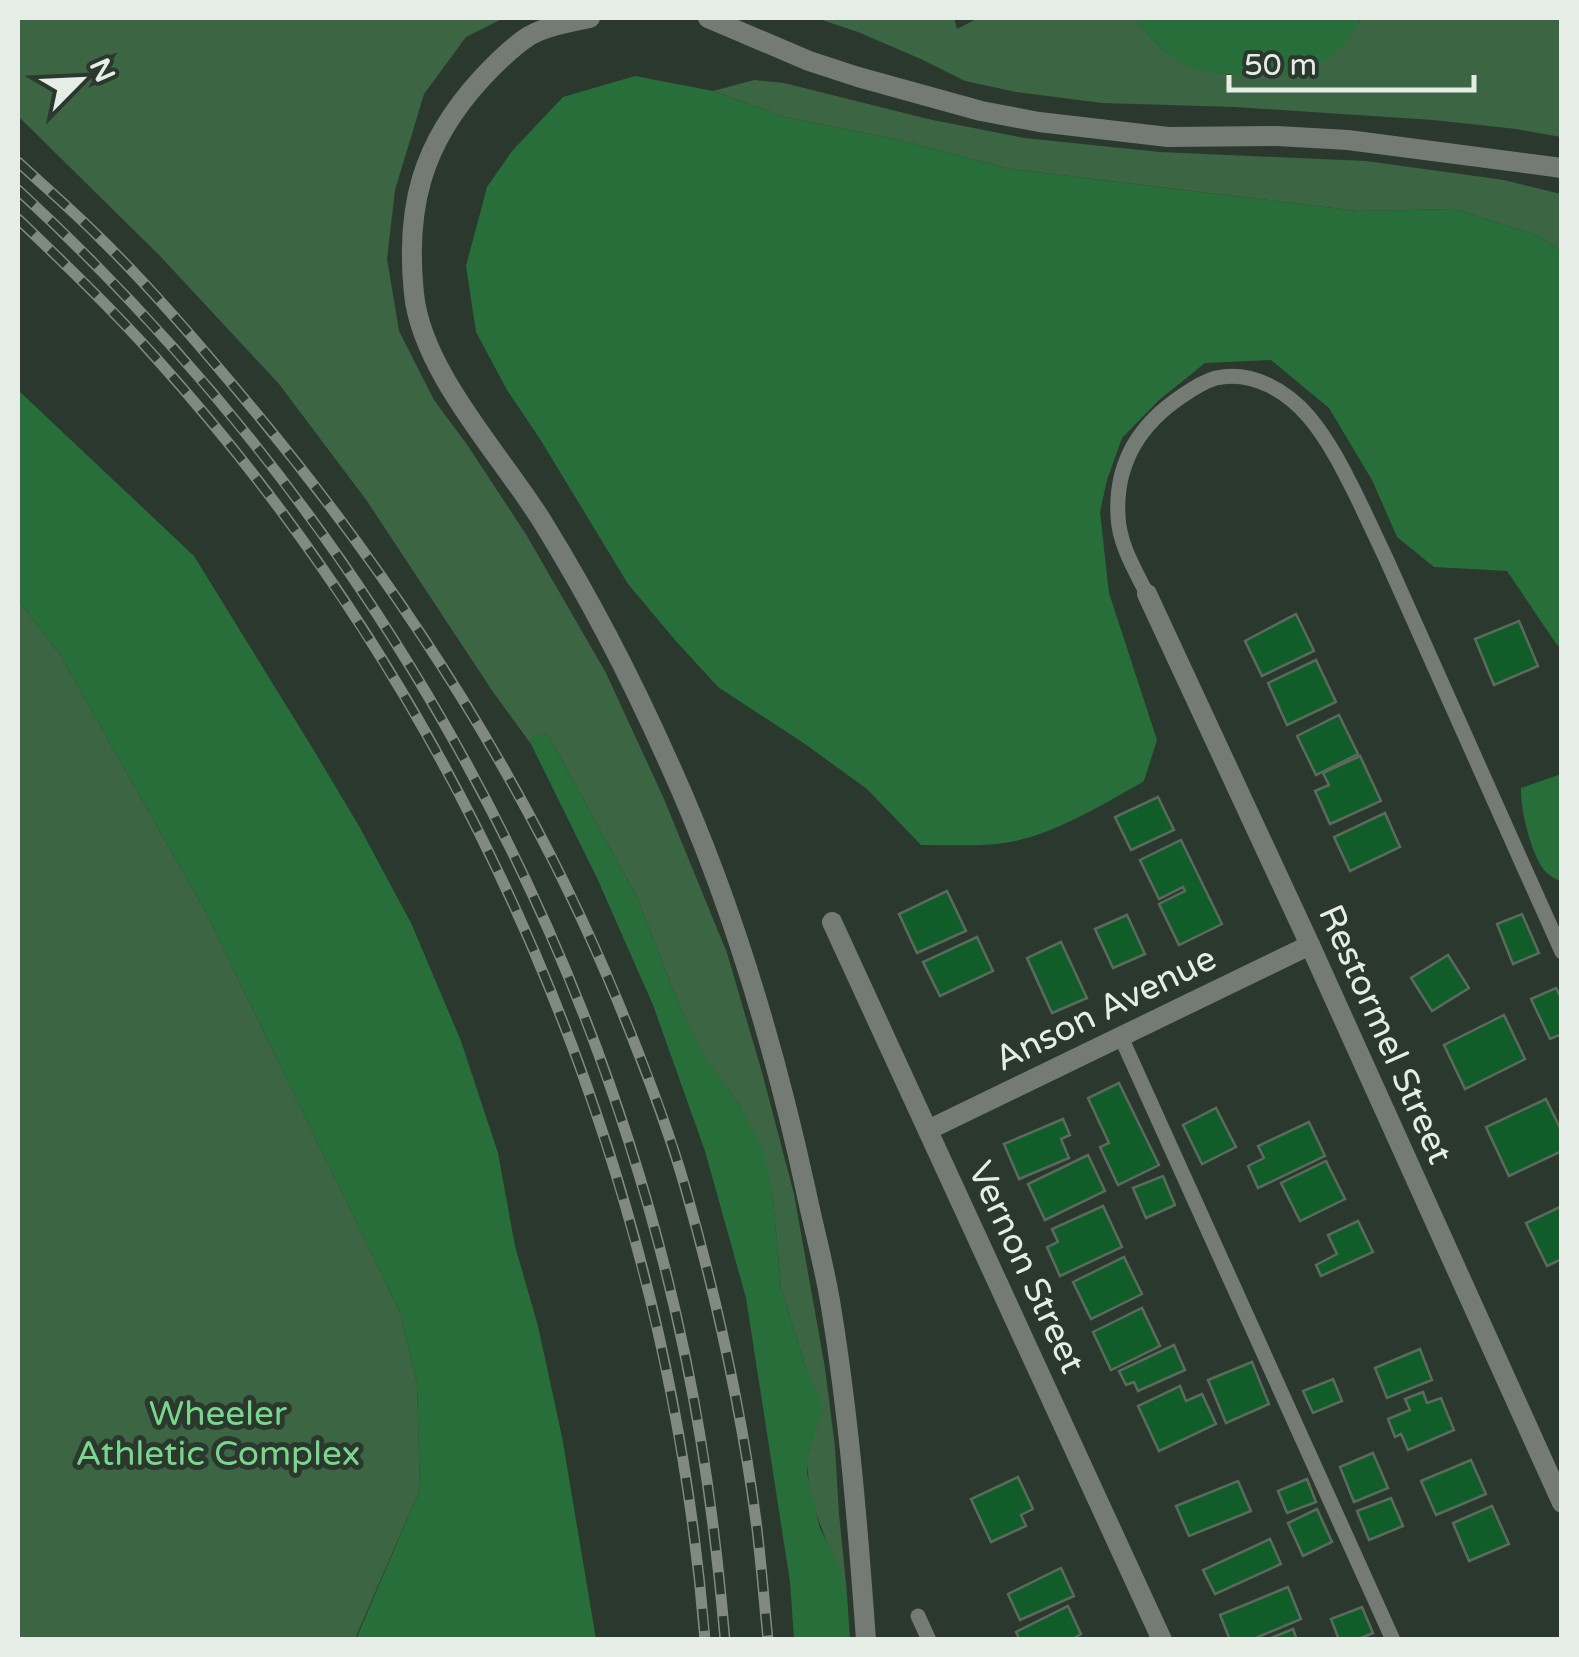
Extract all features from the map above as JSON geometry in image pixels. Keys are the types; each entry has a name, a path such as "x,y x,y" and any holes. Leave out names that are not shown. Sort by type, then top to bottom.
{"street":[{"path":"590,18 532,35 499,60 447,121 428,158 418,190 412,229 414,300 438,365 542,522 596,618 667,759 717,875 789,1114 831,1304 855,1485 866,1640"},
{"path":"708,18 858,78 981,111 1039,122 1168,137 1348,140 1562,168"},
{"name":"Restormel Street","path":"1146,594 1562,1503"},
{"name":"Vernon Street","path":"832,922 1162,1640"},
{"name":"Anson Avenue","path":"928,1130 1310,946"}],"lane":[{"path":"1146,594 1124,544 1118,519 1118,492 1135,441 1159,411 1216,378 1264,382 1306,414 1329,442 1376,535 1562,952"},
{"path":"1120,1035 1393,1640"},
{"path":"918,1616 929,1640"}],"green space":[{"path":"18,18 504,18 466,37 424,94 395,190 387,259 399,331 434,400 527,536 606,673 664,799 727,953 794,1194 825,1368 847,1594 810,1489 808,1457 822,1411 781,1288 773,1198 739,1104 704,1057 637,897 547,733 534,736 531,744 367,501 279,384 160,256 18,116"},
{"path":"816,18 954,18 957,29 978,18 1133,18 1162,49 1189,66 1229,75 1299,71 1361,18 1561,18 1561,137 1433,120 1102,103 1016,92 965,81 858,32"},
{"path":"1133,18 1361,18 1342,46 1327,59 1298,71 1260,75 1223,74 1182,63"},
{"path":"635,76 713,91 784,117 899,140 1010,169 1358,211 1454,209 1536,235 1561,250 1561,647 1507,571 1434,567 1397,537 1372,480 1329,408 1271,360 1205,363 1159,400 1122,438 1100,512 1109,593 1157,740 1144,781 1075,819 1031,837 990,844 921,845 867,789 718,687 675,640 628,584 507,390 476,332 466,266 487,187 512,151 563,97"},
{"path":"754,80 784,83 1024,138 1160,152 1366,161 1504,180 1561,194 1561,250 1536,235 1454,209 1358,211 1010,169 899,140 784,117 713,91"},
{"path":"18,390 194,556 359,826 411,923 461,1041 498,1153 515,1246 538,1326 562,1437 596,1639 356,1639 420,1489 417,1385 401,1314 205,911 59,653 18,600"},
{"name":"Wheeler Athletic Complex","path":"18,600 59,653 205,911 401,1314 417,1385 420,1489 355,1639 18,1639"},
{"path":"547,733 637,897 675,995 704,1056 739,1104 764,1152 773,1198 781,1288 823,1412 810,1447 807,1473 820,1528 838,1563 847,1594 850,1639 794,1639 790,1582 746,1298 705,1151 653,1005 597,878 531,744 534,736"},
{"path":"1562,774 1561,882 1547,873 1536,857 1521,788"}],"building":[{"path":"1296,614 1314,651 1262,676 1245,641"},
{"path":"1519,621 1538,666 1494,685 1475,639"},
{"path":"1316,660 1336,702 1287,725 1268,683"},
{"path":"1339,715 1358,754 1316,775 1297,736"},
{"path":"1360,756 1381,801 1330,824 1315,791 1329,785 1323,773"},
{"path":"1158,797 1174,830 1131,850 1115,817"},
{"path":"1385,813 1400,847 1350,871 1334,837"},
{"path":"1181,840 1222,924 1179,945 1159,904 1185,891 1183,887 1159,899 1140,860"},
{"path":"947,891 966,931 917,953 899,914"},
{"path":"1522,914 1539,953 1513,964 1497,924"},
{"path":"1127,915 1145,954 1113,968 1095,929"},
{"path":"977,937 993,971 940,996 923,962"},
{"path":"1061,942 1087,998 1052,1013 1027,958"},
{"path":"1448,955 1469,988 1432,1011 1411,978"},
{"path":"1556,988 1562,1000 1562,1034 1550,1039 1531,999"},
{"path":"1504,1015 1525,1059 1465,1089 1444,1045"},
{"path":"1119,1083 1159,1165 1118,1185 1100,1147 1109,1143 1088,1098"},
{"path":"1546,1099 1562,1132 1562,1151 1509,1176 1486,1127"},
{"path":"1216,1108 1236,1147 1202,1164 1183,1125"},
{"path":"1063,1119 1070,1135 1061,1139 1069,1158 1019,1179 1004,1144"},
{"path":"1309,1122 1325,1156 1258,1188 1248,1166 1264,1158 1258,1146"},
{"path":"1088,1155 1105,1191 1045,1220 1028,1184"},
{"path":"1326,1161 1345,1199 1300,1221 1281,1183"},
{"path":"1163,1176 1175,1205 1146,1218 1133,1188"},
{"path":"1103,1206 1122,1247 1060,1276 1047,1247 1058,1242 1052,1229"},
{"path":"1562,1206 1562,1259 1547,1266 1526,1223"},
{"path":"1358,1221 1373,1252 1321,1276 1316,1265 1337,1254 1328,1235"},
{"path":"1124,1257 1142,1294 1091,1319 1073,1282"},
{"path":"1142,1308 1160,1346 1111,1370 1093,1332"},
{"path":"1174,1345 1185,1370 1138,1391 1134,1382 1126,1385 1119,1371"},
{"path":"1420,1349 1432,1380 1387,1398 1375,1368"},
{"path":"1252,1362 1269,1404 1226,1423 1208,1380"},
{"path":"1333,1379 1342,1401 1313,1413 1303,1391"},
{"path":"1180,1386 1186,1401 1202,1394 1216,1424 1159,1451 1138,1406"},
{"path":"1423,1392 1427,1403 1441,1398 1454,1430 1408,1450 1401,1434 1395,1437 1388,1419 1410,1410 1405,1399"},
{"path":"1373,1453 1388,1488 1354,1502 1340,1467"},
{"path":"1471,1460 1486,1494 1436,1515 1421,1481"},
{"path":"1018,1477 1033,1509 1021,1515 1026,1526 991,1542 971,1499"},
{"path":"1307,1479 1316,1502 1287,1513 1278,1491"},
{"path":"1238,1481 1251,1511 1189,1536 1176,1506"},
{"path":"1391,1498 1403,1526 1369,1540 1357,1511"},
{"path":"1492,1506 1509,1544 1469,1561 1453,1523"},
{"path":"1317,1509 1332,1542 1303,1556 1288,1523"},
{"path":"1270,1539 1281,1564 1215,1594 1203,1570"},
{"path":"1061,1568 1074,1596 1020,1620 1008,1594"},
{"path":"1288,1587 1301,1619 1251,1640 1230,1640 1220,1615"},
{"path":"1068,1606 1081,1634 1071,1640 1020,1640 1016,1632"},
{"path":"1362,1607 1373,1633 1356,1640 1339,1640 1331,1619"},
{"path":"1293,1629 1297,1640 1266,1640"}],"railway":[{"path":"18,162 155,295 225,375 353,536 453,684 542,840 618,1002 685,1187 717,1311 743,1436 768,1640"},
{"path":"18,190 140,311 251,441 353,578 443,722 523,874 590,1031 644,1193 693,1395 710,1499 725,1640"},
{"path":"18,219 155,357 268,494 370,640 459,793 535,954 598,1119 648,1290 684,1464 705,1640"}]}
